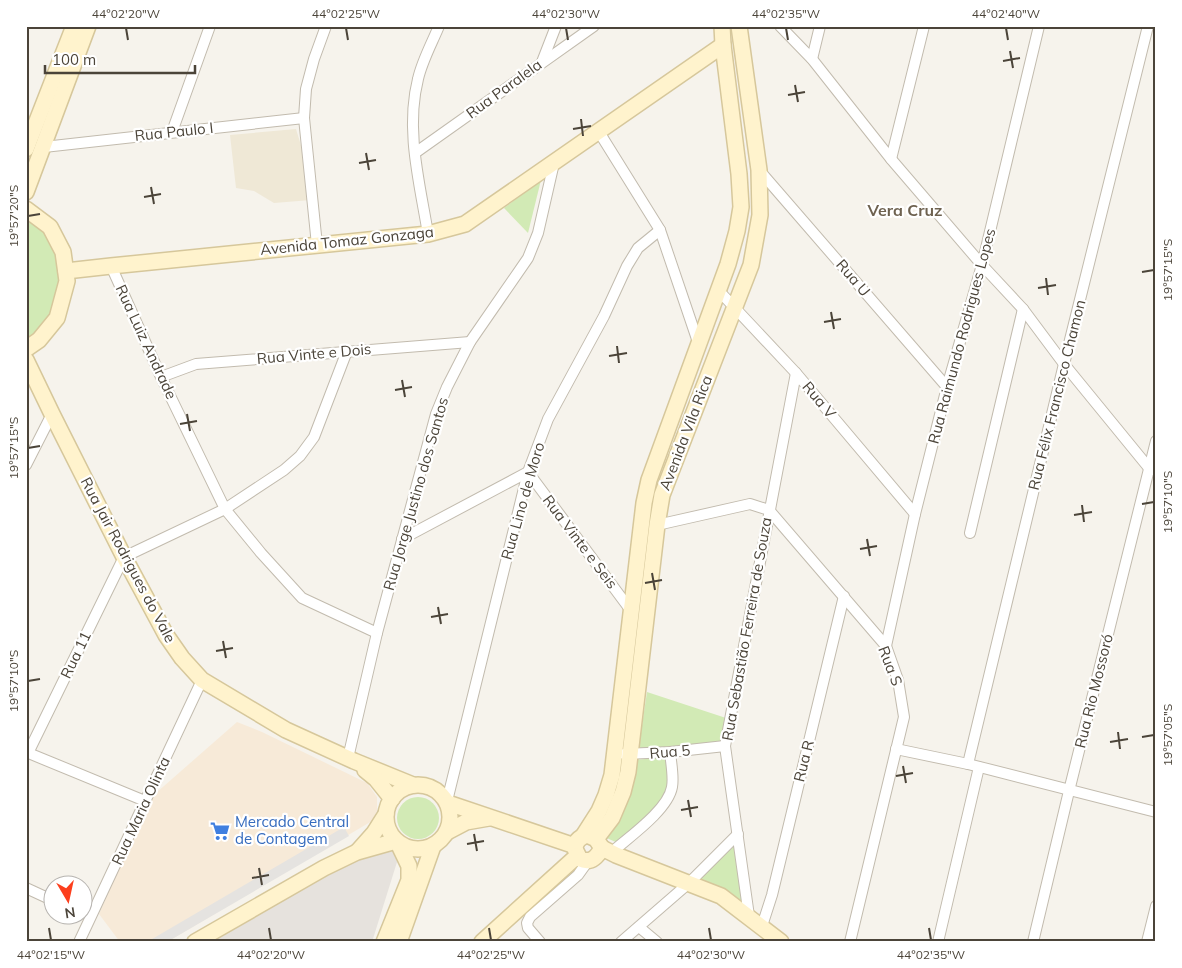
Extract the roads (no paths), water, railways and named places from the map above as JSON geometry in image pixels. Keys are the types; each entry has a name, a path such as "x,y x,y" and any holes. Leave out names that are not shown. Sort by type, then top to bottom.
{"street":[{"path":"172,132 210,26"},
{"path":"317,246 304,118 306,89 326,26"},
{"path":"428,234 415,153 412,111 418,78 439,26"},
{"path":"542,62 556,26"},
{"name":"Rua Paralela","path":"415,153 594,26"},
{"name":"Avenida Vila Rica","path":"594,850 615,754 644,503 649,480 728,264 737,232 741,207 722,26"},
{"name":"Avenida Vila Rica","path":"482,942 594,850 618,806 628,772 662,495 750,265 760,214 759,170 739,26"},
{"path":"780,26 812,59 891,159 982,265 1023,309 1064,364 1152,469"},
{"path":"812,59 820,26"},
{"path":"891,159 924,26"},
{"name":"Rua Raimundo Rodrigues Lopes","path":"886,646 915,514 947,387 982,265 1039,26"},
{"name":"Rua Félix Francisco Chamon","path":"968,764 1064,364 1148,26"},
{"path":"26,192 32,142 84,27"},
{"name":"Avenida Tomaz Gonzaga","path":"66,271 428,234 465,224 723,45"},
{"name":"Rua Paulo I","path":"32,142 172,132 304,118"},
{"path":"599,132 660,230 699,346"},
{"name":"Rua Jorge Justino dos Santos","path":"351,760 377,634 436,414 470,342 528,258 538,233 554,163"},
{"name":"Rua U","path":"759,170 947,387"},
{"path":"26,209 50,227 63,252 67,281 57,318 39,340 26,349"},
{"name":"Rua Lino de Moro","path":"447,802 528,472 548,419 604,316 627,266 638,248 660,230"},
{"name":"Rua Luiz Andrade","path":"111,266 161,377 225,509 261,554 302,598 377,634"},
{"name":"Rua V","path":"718,291 796,372 915,514"},
{"path":"970,533 1023,309"},
{"name":"Rua Vinte e Dois","path":"161,377 196,364 470,342"},
{"path":"124,556 225,509 284,470 300,456 314,437 347,351"},
{"name":"Rua Jair Rodrigues do Vale","path":"26,360 124,556 166,635 182,658 202,680 286,730 351,760 413,785"},
{"name":"Rua Sebastião Ferreira de Souza","path":"749,916 725,746 796,372"},
{"path":"26,465 52,414"},
{"name":"Rua Rio Mossoró","path":"1033,942 1069,791 1152,469 1156,441"},
{"path":"402,539 528,472"},
{"name":"Rua Vinte e Seis","path":"528,472 632,612"},
{"path":"657,525 750,504 769,510"},
{"name":"Rua S","path":"769,510 886,646 898,680 904,717 850,942"},
{"name":"Rua 11","path":"27,752 124,556"},
{"name":"Rua R","path":"762,926 772,894 844,596"},
{"name":"Rua Maria Olinta","path":"92,905 145,801 202,680"},
{"name":"Rua 5","path":"615,754 631,755 725,746"},
{"path":"896,749 968,764 1156,812"},
{"path":"27,752 145,801"},
{"path":"540,942 528,928 527,923 530,917 578,875 594,850 659,810 669,799 672,786 670,752"},
{"name":"Rua Jair Rodrigues do Vale","path":"351,760 376,778 392,799"},
{"path":"938,942 978,767"},
{"path":"195,942 324,868 357,852 397,842 417,850 433,846 447,832 450,824 451,814 447,802 437,790 431,787 413,785 405,788 392,799 386,814 374,833 357,852"},
{"path":"447,802 594,850 721,896 781,942"},
{"path":"384,942 409,880 409,866 388,828 386,814"},
{"path":"447,832 466,822 493,817"},
{"path":"621,942 689,883 738,834"},
{"path":"399,942 433,846"},
{"path":"26,888 42,895"},
{"path":"1147,942 1156,906"},
{"name":"Rua Maria Olinta","path":"79,942 84,926"},
{"path":"638,926 657,942"}],"place":[{"name":"Mercado Central de Contagem","path":"220,831"}],"district":[{"name":"Vera Cruz","path":"905,210"}]}
